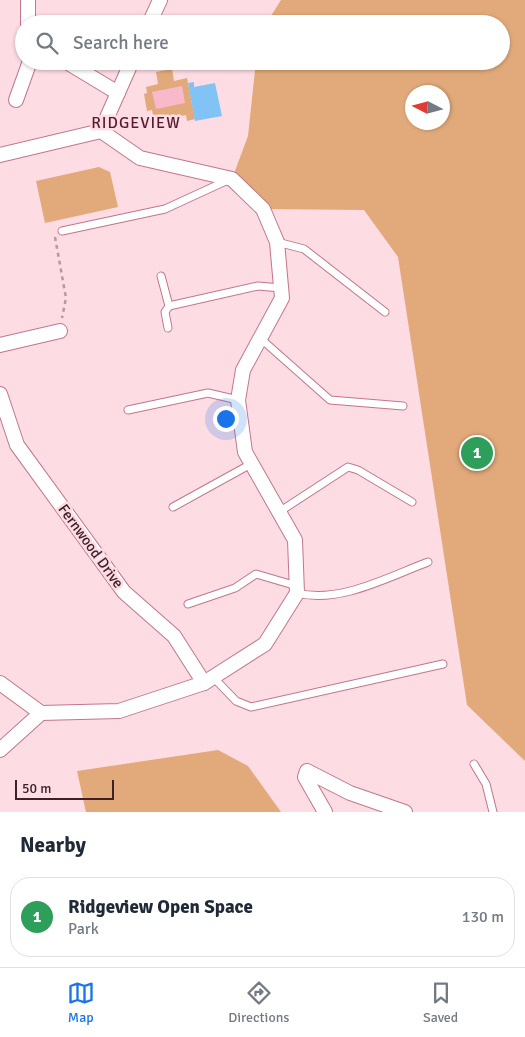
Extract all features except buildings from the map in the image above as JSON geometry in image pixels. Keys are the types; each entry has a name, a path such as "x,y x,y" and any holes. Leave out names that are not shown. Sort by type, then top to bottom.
{"street":[{"path":"28,0 28,15"},
{"path":"153,15 160,0"},
{"path":"16,100 27,70"},
{"path":"80,70 118,93"},
{"path":"101,131 128,70"},
{"path":"0,154 101,131 140,158 232,179 263,209 277,242 282,298 243,370 238,400 244,452 295,540 297,590 265,644 209,680 119,711 41,713 0,683"},
{"path":"0,345 60,331"},
{"name":"Fernwood Drive","path":"0,394 17,445 124,592 174,636 209,680"},
{"path":"0,750 41,713"},
{"path":"325,812 305,776 307,771 350,793 405,812"}],"lane":[{"path":"62,231 165,209 232,179"},
{"path":"277,242 304,249 385,312"},
{"path":"161,276 169,306 166,312 168,328"},
{"path":"169,306 258,286 281,288"},
{"path":"260,338 330,400 403,406"},
{"path":"128,410 208,393 238,400"},
{"path":"173,507 251,464"},
{"path":"279,512 348,467 358,470 412,502"},
{"path":"188,604 235,588 256,574 314,597 340,594 428,562"},
{"path":"209,680 236,701 250,708 443,664"},
{"path":"474,764 486,784 493,812"}],"path":[{"path":"60,331 66,298 54,235 62,231"}],"shaded area":[{"path":"281,0 525,0 525,761 467,705 398,257 364,210 263,209 232,179 248,136 255,70 510,70 510,15 272,15"},
{"path":"172,70 174,81 187,78 195,119 187,121 186,115 154,122 152,110 147,111 144,94 147,93 146,87 158,84 156,72"},
{"path":"182,86 185,103 156,109 152,92"},
{"path":"99,167 110,172 118,207 45,223 36,181"},
{"path":"218,750 248,766 281,812 86,812 77,771"}],"place":[{"name":"Ridgeview Open Space","path":"477,453"}],"district":[{"name":"RIDGEVIEW","path":"136,123"}]}
